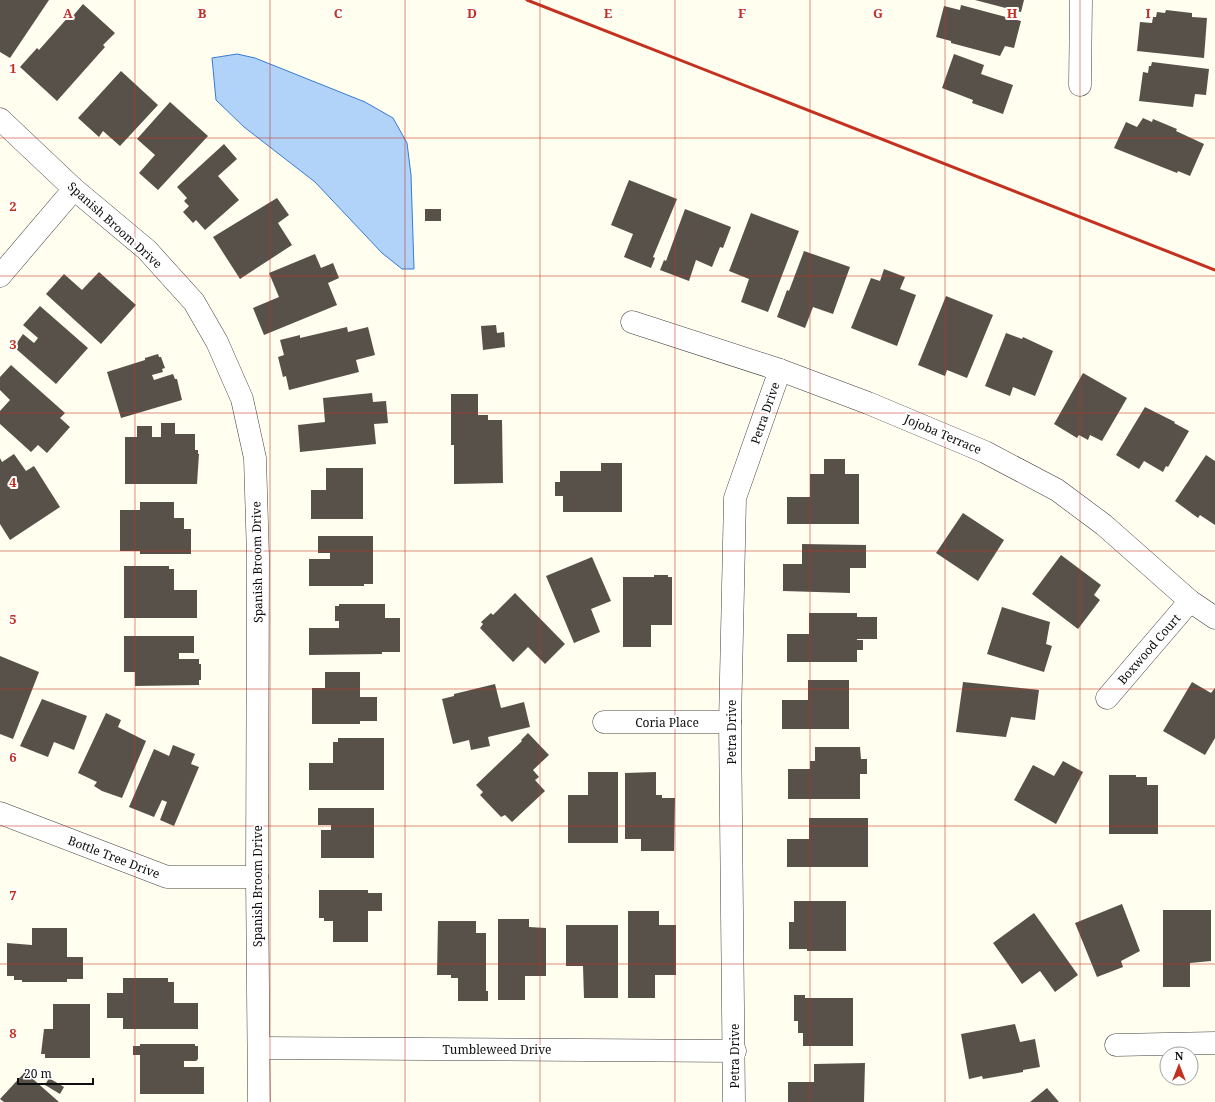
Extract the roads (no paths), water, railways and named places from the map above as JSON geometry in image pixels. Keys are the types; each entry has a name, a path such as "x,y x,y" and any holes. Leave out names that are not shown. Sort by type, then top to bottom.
{"street":[{"path":"1080,85 1081,0"},
{"name":"Spanish Broom Drive","path":"0,119 74,189 147,250 194,302 217,342 242,399 255,458 258,557 257,877 259,1102"},
{"path":"0,276 74,189"},
{"name":"Jojoba Terrace","path":"632,322 780,370 868,402 985,452 1056,490 1104,525 1190,601 1215,618"},
{"name":"Petra Drive","path":"734,1102 735,1051 730,722 735,498 780,370"},
{"name":"Boxwood Court","path":"1107,698 1190,601"},
{"name":"Coria Place","path":"604,722 730,722"},
{"name":"Bottle Tree Drive","path":"0,813 167,877 257,877"},
{"path":"1116,1045 1215,1043"},
{"name":"Tumbleweed Drive","path":"259,1048 735,1051"}],"water":[{"path":"237,54 255,58 365,102 393,118 407,143 411,175 414,269 402,269 382,253 315,182 244,127 216,100 212,58"}],"railway":[{"path":"527,0 1215,270"}]}
